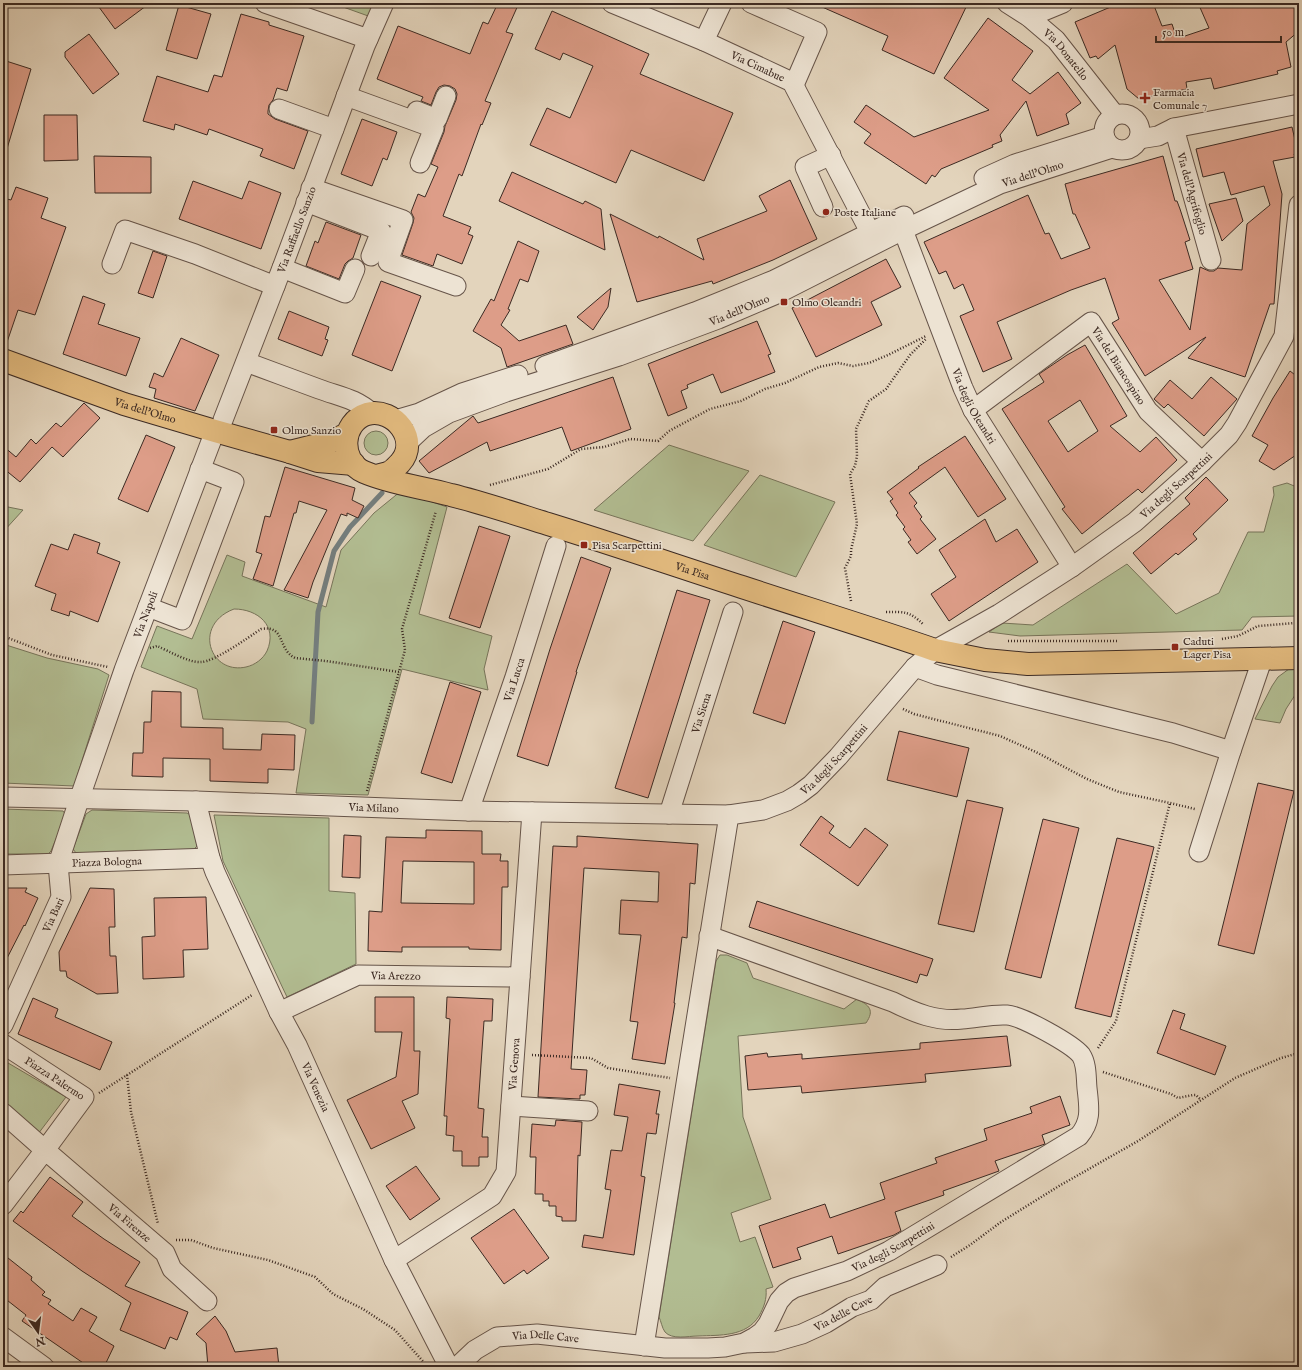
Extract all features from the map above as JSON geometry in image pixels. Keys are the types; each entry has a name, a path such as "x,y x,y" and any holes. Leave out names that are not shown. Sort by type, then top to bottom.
{"main road":[{"name":"Via dell'Olmo","path":"3,360 124,404 219,425 318,461 354,464 360,470 377,476 388,473 394,469 405,451"},
{"name":"Via dell'Olmo","path":"290,452 330,442 350,430 366,414 373,414"},
{"path":"373,414 384,415 400,424 404,430 405,451"},
{"path":"350,430 346,449 354,464"},
{"name":"Via Pisa","path":"405,451 412,470 447,503"},
{"name":"Via Pisa","path":"377,476 447,503 486,495 587,536 935,650 985,660 1028,664 1299,658"}],"street":[{"path":"265,3 368,39"},
{"name":"Via Raffaello Sanzio","path":"219,425 246,362 348,90 384,3"},
{"name":"Via Cimabue","path":"612,3 704,41 792,82 870,232"},
{"path":"704,41 722,3"},
{"path":"751,3 817,32 794,85"},
{"name":"Via Donatello","path":"1007,3 1029,17 1056,40 1115,115"},
{"path":"1029,17 1063,3"},
{"path":"348,90 437,119 446,96"},
{"path":"348,90 434,128 420,163"},
{"name":"Via dell'Olmo","path":"1108,142 1118,150 1125,150 1136,144 1138,130 1158,136 1174,128 1299,104"},
{"path":"279,109 334,130"},
{"path":"1108,142 1105,126 1108,120 1115,115 1128,115 1138,130"},
{"name":"Via dell'Agrifoglio","path":"1174,128 1211,260"},
{"name":"Via dell'Olmo","path":"405,451 423,428 449,413 506,392 619,356 718,319 779,292 903,230 1000,184 1108,142"},
{"name":"Via dell'Olmo","path":"395,420 419,413 462,393 564,360 695,312 774,280 870,232 1015,164 1108,142"},
{"path":"823,207 805,167 831,155"},
{"path":"309,195 381,231 372,256"},
{"path":"309,195 403,220 388,262 456,286"},
{"name":"Via degli Scarpettini","path":"669,814 729,815 763,810 787,801 800,794 811,785 838,757 915,667 935,650 999,614 1072,567 1135,522 1202,462 1229,435 1291,331 1299,205"},
{"path":"112,264 125,230 195,254 275,286"},
{"name":"Via degli Oleandri","path":"903,230 963,388 973,410 1072,567"},
{"path":"282,268 345,293 355,269"},
{"name":"Via del Biancospino","path":"973,410 1091,322 1148,411 1202,462"},
{"path":"246,362 357,401 373,414"},
{"path":"331,393 349,417 350,430"},
{"name":"Via Napoli","path":"79,800 117,669 141,647 148,607 200,469 219,425"},
{"path":"148,607 182,620 234,482 200,469"},
{"name":"Via Lucca","path":"469,811 515,677 556,546"},
{"name":"Via Siena","path":"669,814 733,612"},
{"path":"1199,852 1262,660"},
{"path":"915,667 937,675 1173,733 1231,751"},
{"name":"Via Milano","path":"3,797 79,800 196,801 469,811 669,814"},
{"name":"Via Bari","path":"3,1025 61,897 58,864 79,800"},
{"name":"Via Venezia","path":"196,801 210,858 215,872 279,1012 297,1045 394,1260 449,1367"},
{"name":"Via Genova","path":"394,1260 492,1196 506,1172 532,812"},
{"path":"644,1346 729,815"},
{"name":"Piazza Bologna","path":"3,865 210,858"},
{"name":"Via degli Scarpettini","path":"644,1346 665,1348 708,1348 725,1347 744,1343 762,1332 768,1324 779,1301 786,1293 794,1288 847,1271 889,1251 1079,1136 1085,1129 1088,1118 1089,1108 1085,1066 1081,1056 1062,1040 1018,1017 1007,1015 961,1019 926,1017 893,1002 709,936"},
{"name":"Via Arezzo","path":"279,1012 358,975 520,977"},
{"name":"Piazza Palermo","path":"3,1044 84,1097 3,1205"},
{"path":"511,1106 588,1111"},
{"path":"3,1112 45,1150"},
{"name":"Via Firenze","path":"45,1150 159,1238 172,1269 207,1301"},
{"name":"Via delle Cave","path":"744,1343 774,1342 802,1334 852,1307 871,1300 885,1287 937,1265"},
{"name":"Via Delle Cave","path":"457,1367 474,1350 497,1337 537,1334 644,1346"},
{"path":"3,1337 44,1367"}],"path":[{"path":"486,495 548,469 581,449 604,448 630,439 658,441 669,431 710,409 741,401 765,390 785,384 819,367 838,363 853,366 869,362 888,355 931,333 910,355 886,389 869,400 856,429 857,456 850,474 857,524 851,556 845,568 851,601"},
{"path":"486,495 496,487"},
{"path":"363,808 406,650 402,629 436,509 447,503"},
{"path":"844,599 858,604"},
{"path":"884,612 901,611 909,613 928,629"},
{"path":"1216,639 1238,636 1258,626 1299,624"},
{"path":"141,647 158,646 190,660 203,662 216,657 261,629 268,628 278,632 284,648 291,656 295,658 399,672"},
{"path":"3,636 52,655 117,669"},
{"path":"1001,641 1122,641"},
{"path":"889,698 902,708 914,714 1000,736 1036,752 1087,779 1119,792 1211,814"},
{"path":"1170,803 1116,1021 1085,1066 1171,1094 1178,1098 1196,1095 1201,1100"},
{"path":"84,1097 93,1096 267,986"},
{"path":"937,1265 970,1245 1001,1222 1046,1194 1138,1141 1235,1078 1281,1058 1299,1053"},
{"path":"514,1054 591,1058 608,1068 686,1080"},
{"path":"127,1075 130,1112 159,1238 170,1240 192,1240 212,1248 268,1260 315,1277 333,1294 363,1309 395,1330 428,1367"}],"green space":[{"path":"332,3 377,3 371,17"},
{"path":"376,431 385,434 388,443 385,452 376,455 367,452 364,443 367,434"},
{"path":"669,445 749,471 693,541 594,510"},
{"path":"760,475 835,502 796,577 704,545"},
{"path":"1287,483 1299,488 1299,616 1252,617 1242,630 1020,636 989,632 1002,623 1033,625 1127,564 1176,614 1219,593 1248,532 1264,532 1274,495 1273,487"},
{"path":"401,491 447,507 419,614 492,636 484,669 488,690 402,669 368,795 296,793 306,729 288,722 203,719 197,689 141,667 157,626 192,639 227,555 245,562 242,576 326,607 341,550 374,513","holes":["234,609 251,612 264,621 268,627 270,642 263,657 253,665 246,667 233,667 223,664 215,656 211,647 210,636 213,626 221,616"]},
{"path":"3,506 23,510 3,532"},
{"path":"3,644 47,658 98,669 109,675 74,786 3,783"},
{"path":"1293,666 1299,666 1299,692 1297,692 1286,709 1280,723 1255,719 1278,677"},
{"path":"3,809 63,811 66,815 51,851 48,854 3,854"},
{"path":"92,810 187,813 191,815 197,846 193,850 76,853 73,849 86,814"},
{"path":"214,815 329,818 329,891 355,893 356,964 287,997 223,861"},
{"path":"720,955 727,955 747,963 753,978 844,1009 857,999 865,1003 869,1008 870,1015 866,1023 738,1036 743,1117 771,1199 731,1213 740,1242 755,1237 773,1287 766,1289 766,1300 761,1313 754,1323 747,1328 732,1334 676,1337 665,1332 659,1317 716,961"},
{"path":"3,1060 66,1097 35,1138 3,1105"}],"building":[{"path":"96,3 150,3 115,29"},
{"path":"498,3 519,3 506,32 513,34 485,101 491,103 482,125 481,124 462,176 459,174 443,216 471,227 468,234 473,236 462,264 437,254 433,266 402,255 413,223 414,218 411,212 418,194 425,197 438,167 431,164 457,94 455,89 450,86 444,85 439,87 431,105 421,101 423,97 377,79 398,26 470,54 483,22 488,24"},
{"path":"813,3 968,3 934,74 882,50 888,36"},
{"path":"1120,3 1153,3 1162,26 1172,24 1176,36 1181,34 1182,37 1209,28 1198,3 1299,3 1299,31 1286,42 1291,67 1277,71 1278,74 1214,89 1211,78 1186,82 1187,89 1139,99 1127,89 1115,45 1098,59 1096,56 1090,58 1075,22"},
{"path":"179,5 211,14 197,59 166,50"},
{"path":"552,11 649,54 640,74 733,113 704,181 631,150 616,183 530,145 547,108 570,118 593,66 563,53 560,60 535,49"},
{"path":"241,14 269,22 269,25 304,36 287,91 277,88 273,100 269,105 268,111 268,114 275,119 308,131 294,169 260,156 263,149 209,129 207,135 175,124 174,130 143,121 157,76 208,92 214,75 222,77"},
{"path":"988,18 1033,51 1012,80 1030,94 1058,72 1081,103 1066,114 1069,124 1037,136 1026,101 1000,135 1002,141 992,145 993,147 941,169 935,177 932,175 926,184 864,143 871,134 854,122 866,105 914,137 989,110 944,78"},
{"path":"89,34 119,74 93,94 65,57 65,52"},
{"path":"3,60 31,69 6,152 3,151"},
{"path":"44,115 77,115 78,160 44,161"},
{"path":"362,119 397,132 387,160 383,158 372,186 341,174"},
{"path":"1292,127 1298,153 1294,154 1295,157 1273,161 1282,194 1274,304 1270,304 1245,377 1188,358 1206,337 1145,376 1112,323 1119,319 1105,278 1071,290 997,322 1012,359 983,372 960,316 974,310 963,284 954,289 946,271 939,274 924,242 1028,195 1045,234 1049,233 1061,259 1090,248 1075,214 1073,214 1065,184 1163,156 1175,201 1177,201 1190,240 1185,242 1193,269 1159,280 1190,330 1200,267 1209,271 1214,271 1218,268 1242,270 1247,224 1270,205 1264,186 1231,195 1224,172 1203,177 1196,149"},
{"path":"94,156 151,157 151,193 95,193"},
{"path":"512,172 583,204 585,201 601,209 605,250 499,201"},
{"path":"790,180 817,239 773,260 713,284 712,281 637,302 610,214 658,238 659,236 704,260 697,239 767,211 759,196"},
{"path":"193,181 242,199 249,181 281,193 261,249 179,219"},
{"path":"16,187 48,198 41,218 66,227 35,315 18,310 5,348 3,347 3,198 11,200"},
{"path":"1236,198 1243,221 1222,241 1209,204"},
{"path":"326,222 361,235 353,258 345,264 339,279 306,266 315,241 318,243"},
{"path":"518,241 539,251 528,282 520,279 508,309 510,310 501,325 519,341 566,325 573,344 507,367 501,348 473,331 491,299 494,301"},
{"path":"153,251 167,256 153,298 138,293"},
{"path":"886,259 901,287 871,302 882,325 816,357 792,308"},
{"path":"381,281 421,296 392,371 352,355"},
{"path":"611,288 608,307 593,330 577,317"},
{"path":"83,296 105,304 98,324 140,338 126,376 63,354"},
{"path":"289,311 329,327 325,339 328,340 322,356 278,339"},
{"path":"757,321 771,354 768,355 775,372 721,393 713,374 687,385 688,388 681,391 687,408 668,416 648,364"},
{"path":"181,338 219,355 195,411 154,398 156,389 149,387 154,373 163,377"},
{"path":"1085,345 1127,416 1110,426 1140,452 1156,437 1177,460 1142,493 1138,489 1082,534 1062,509 1065,507 1002,409 1044,382 1039,374","holes":["1080,400 1098,431 1068,452 1048,421"]},
{"path":"1290,371 1299,378 1299,453 1274,470 1259,461 1268,445 1252,436"},
{"path":"613,377 631,429 571,451 562,427 490,451 487,442 429,473 419,461 473,416 478,423"},
{"path":"1211,377 1237,399 1204,436 1168,404 1164,408 1154,399 1170,380 1192,399"},
{"path":"84,403 100,418 63,457 52,447 20,482 3,468 3,446 16,457 31,439 36,444 56,423 61,427"},
{"path":"146,435 175,447 148,512 118,499"},
{"path":"965,436 1006,499 978,517 945,467 909,493 917,503 914,506 922,517 920,519 936,539 917,554 908,542 911,540 903,529 905,527 896,515 898,513 890,501 893,499 887,492 919,468 918,467"},
{"path":"285,467 355,488 352,500 364,506 358,518 347,513 347,516 341,514 308,598 284,590 327,510 299,501 296,513 294,513 273,586 253,579 262,554 256,552 265,516 270,517"},
{"path":"1206,477 1228,500 1193,534 1197,539 1178,555 1176,553 1151,574 1133,553 1190,504 1185,498"},
{"path":"985,519 996,542 1017,529 1038,562 949,621 931,594 956,577 939,550"},
{"path":"479,526 510,536 480,628 449,618"},
{"path":"74,534 100,543 97,553 120,562 98,622 70,611 69,616 51,610 56,594 35,586 51,544 68,550"},
{"path":"581,557 611,568 576,672 548,766 517,756 550,649"},
{"path":"677,590 710,600 648,798 615,788"},
{"path":"783,621 815,632 785,724 753,713"},
{"path":"450,682 481,692 452,783 421,773"},
{"path":"152,691 181,692 181,727 223,728 223,749 261,750 262,734 295,735 294,770 268,769 268,783 210,781 210,759 163,758 163,777 132,776 133,753 143,753 144,722 151,722"},
{"path":"899,731 969,748 957,797 887,780"},
{"path":"1258,783 1294,791 1254,954 1218,945"},
{"path":"967,800 1003,808 974,932 938,924"},
{"path":"821,816 834,826 829,833 850,848 865,828 888,845 858,886 800,845"},
{"path":"1043,819 1079,828 1041,978 1005,969"},
{"path":"426,830 482,831 482,854 501,854 500,861 508,861 508,887 502,887 501,950 469,949 469,947 402,947 402,952 368,951 369,911 382,912 386,837 426,838","holes":["403,861 474,862 474,904 401,903"]},
{"path":"344,835 361,836 360,878 342,877"},
{"path":"577,836 698,844 695,884 690,883 687,938 682,937 675,1003 665,1064 632,1059 638,1022 630,1021 641,935 619,934 621,900 658,902 659,872 584,868 571,1069 587,1070 585,1095 580,1095 580,1099 538,1097 553,846 577,847"},
{"path":"1117,838 1154,847 1111,1017 1075,1008"},
{"path":"3,888 27,888 25,892 38,898 25,926 24,925 3,966"},
{"path":"90,888 114,889 115,927 109,927 110,956 116,956 118,993 97,994 67,977 66,971 60,971 59,952"},
{"path":"206,897 208,949 183,950 184,977 143,979 142,937 155,936 154,898"},
{"path":"757,901 933,959 927,976 920,974 917,983 749,927"},
{"path":"375,997 414,997 414,1051 420,1051 418,1094 402,1101 415,1128 371,1149 347,1100 396,1077 402,1032 375,1032"},
{"path":"447,997 493,999 492,1021 484,1021 478,1108 484,1109 482,1137 488,1137 488,1157 479,1157 479,1166 462,1166 462,1151 453,1151 454,1136 446,1135 447,1116 444,1116 450,1019 446,1018"},
{"path":"33,998 58,1009 55,1017 112,1042 100,1070 18,1034"},
{"path":"1173,1010 1185,1014 1180,1029 1226,1046 1215,1075 1157,1053"},
{"path":"1007,1036 1011,1066 925,1074 926,1082 802,1093 801,1086 748,1090 745,1056 767,1053 768,1057 802,1054 802,1059 920,1049 920,1043"},
{"path":"619,1084 660,1091 656,1114 659,1114 656,1134 647,1133 641,1176 645,1177 634,1255 582,1247 584,1235 603,1238 611,1190 605,1189 611,1150 622,1151 628,1117 614,1115"},
{"path":"1060,1096 1070,1125 1042,1135 1045,1144 995,1161 999,1171 943,1191 944,1195 895,1212 901,1231 894,1235 838,1254 832,1236 797,1248 801,1259 773,1268 759,1226 825,1204 830,1218 885,1199 880,1183 937,1163 935,1158 987,1140 984,1129 1032,1113 1030,1107"},
{"path":"556,1120 582,1122 580,1156 578,1155 576,1221 562,1221 562,1217 556,1216 556,1206 549,1206 549,1201 543,1201 543,1194 535,1194 536,1157 530,1157 532,1124 555,1126"},
{"path":"416,1166 440,1199 410,1220 386,1186"},
{"path":"50,1177 83,1202 72,1216 140,1262 125,1286 188,1312 177,1340 170,1337 165,1349 120,1330 131,1303 82,1271 13,1221 21,1211 23,1213"},
{"path":"514,1209 549,1258 527,1274 524,1270 504,1284 471,1238"},
{"path":"3,1254 32,1277 31,1280 45,1292 42,1295 51,1300 48,1304 73,1321 81,1308 97,1317 89,1331 114,1346 104,1367 89,1367 22,1321 26,1315 3,1297"},
{"path":"215,1316 226,1331 235,1352 277,1348 279,1367 208,1367 206,1343 196,1334"}],"waterway":[{"path":"312,722 318,612 334,551 350,527 382,493"}],"place":[{"name":"Farmacia Comunale 7","path":"1145,98"},
{"name":"Poste Italiane","path":"826,212"},
{"name":"Olmo Oleandri","path":"784,302"},
{"name":"Olmo Sanzio","path":"274,430"},
{"name":"Pisa Scarpettini","path":"584,545"},
{"name":"Caduti Lager Pisa","path":"1175,647"}]}
